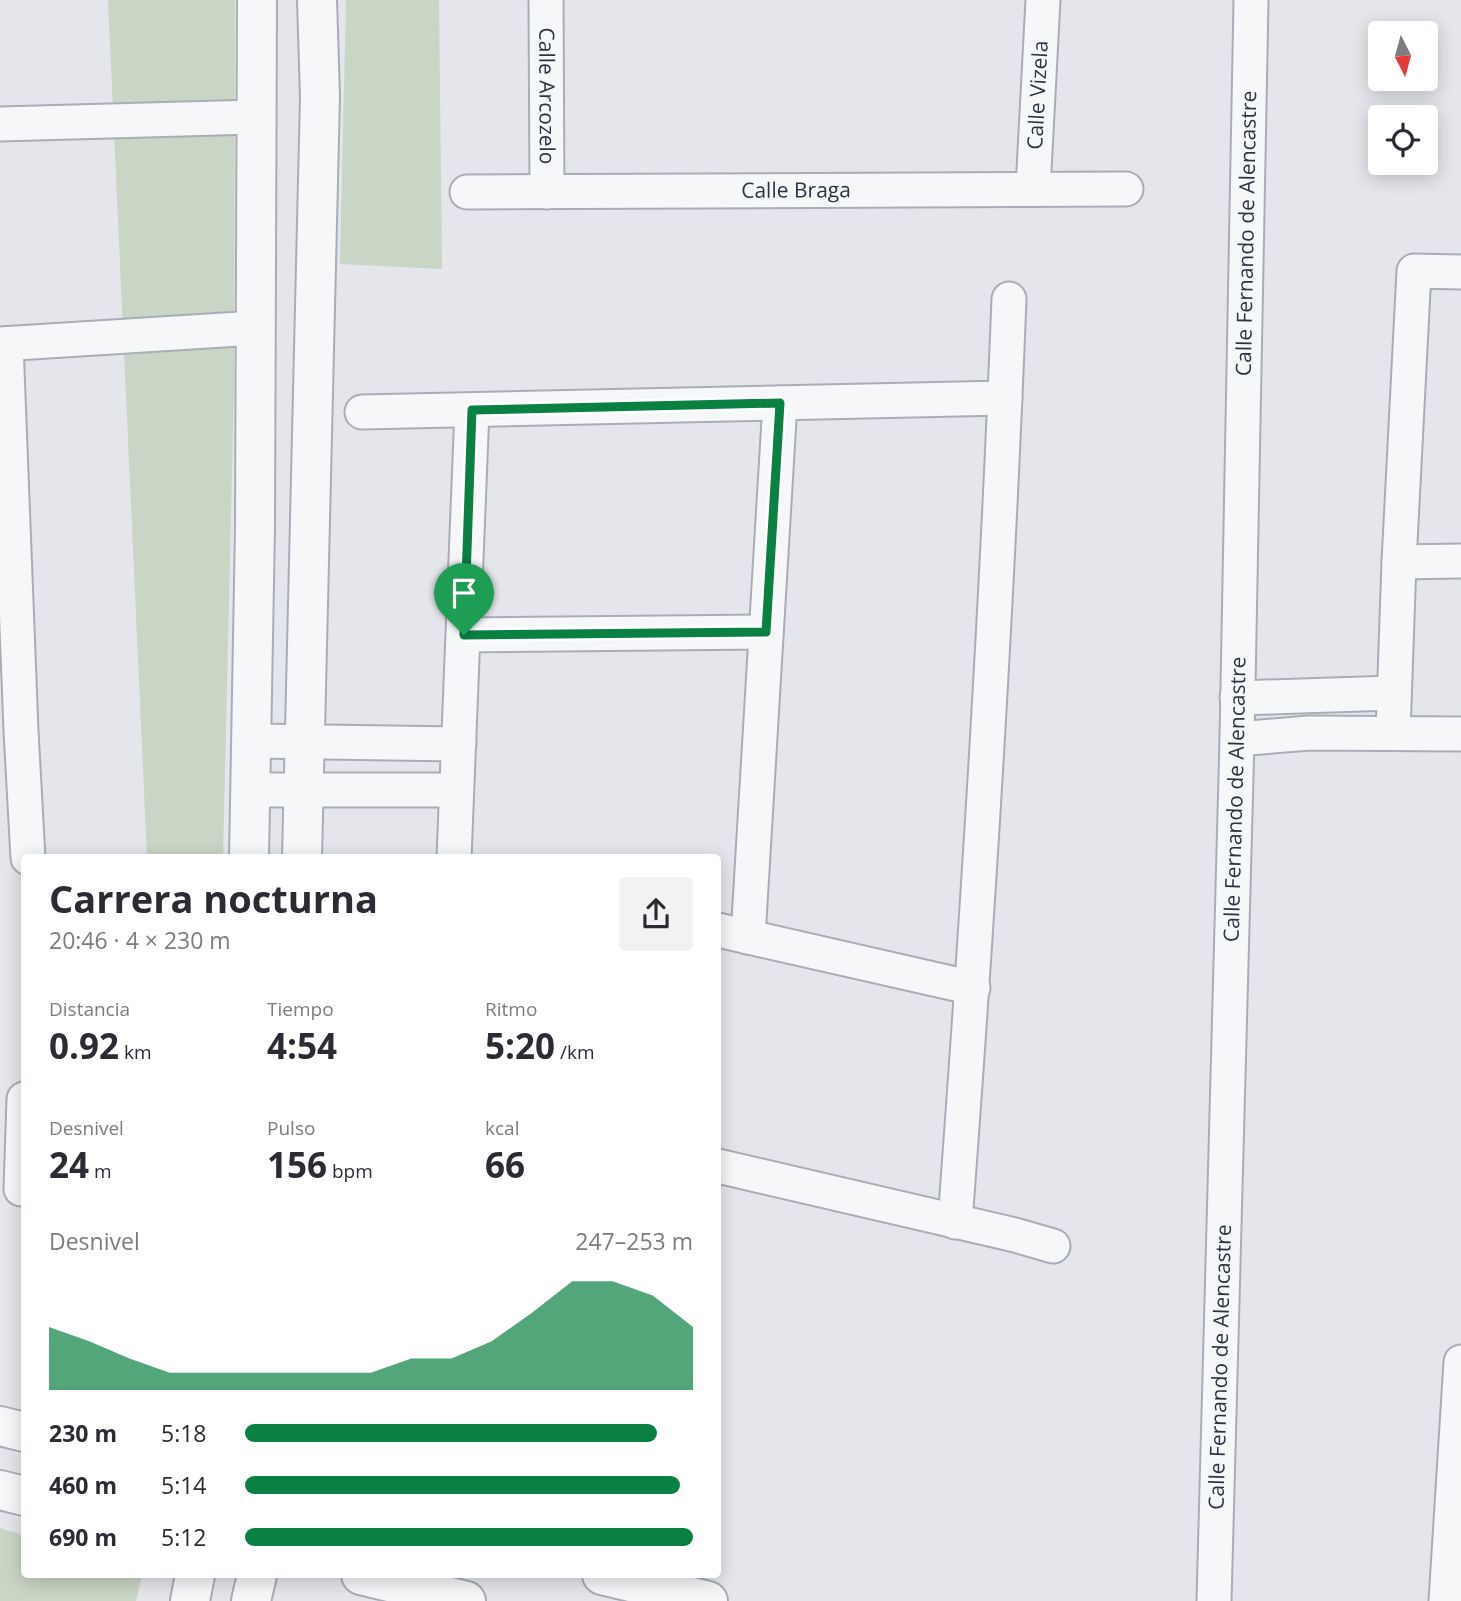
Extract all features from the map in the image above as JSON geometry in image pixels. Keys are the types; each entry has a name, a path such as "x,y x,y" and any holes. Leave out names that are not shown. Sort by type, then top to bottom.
{"street":[{"path":"248,854 255,527 257,0"},
{"path":"302,854 320,96 317,0"},
{"name":"Calle Arcozelo","path":"546,0 547,192"},
{"name":"Calle Vizela","path":"1033,189 1043,0"},
{"name":"Calle Fernando de Alencastre","path":"1214,1601 1237,739 1251,0"},
{"path":"0,124 257,117"},
{"name":"Calle Braga","path":"467,192 1126,188"},
{"path":"1393,733 1414,271 1461,272"},
{"path":"956,1222 973,988 1009,299"},
{"path":"28,854 3,344 256,328"},
{"path":"362,412 1005,398"},
{"path":"780,403 766,632 733,934 973,988"},
{"path":"454,854 472,410"},
{"path":"1399,562 1461,561"},
{"path":"464,635 766,632"},
{"path":"1237,698 1393,693"},
{"path":"1237,739 1309,733 1461,734"},
{"path":"251,741 459,744"},
{"path":"250,790 456,790"},
{"path":"15,1187 21,1128"},
{"path":"721,1167 1053,1246"},
{"path":"1446,1601 1461,1362"},
{"path":"0,1426 21,1431"},
{"path":"0,1490 21,1495"},
{"path":"190,1601 194,1578"},
{"path":"251,1601 256,1578"},
{"path":"373,1578 466,1601"},
{"path":"614,1578 708,1601"}],"green space":[{"path":"108,0 235,0 234,387 223,854 147,854"},
{"path":"346,0 439,0 442,269 340,264"},
{"path":"0,1528 21,1534 21,1578 141,1578 136,1601 0,1601"}],"route":[{"path":"780,403 766,632 464,635 472,410 780,403"}]}
